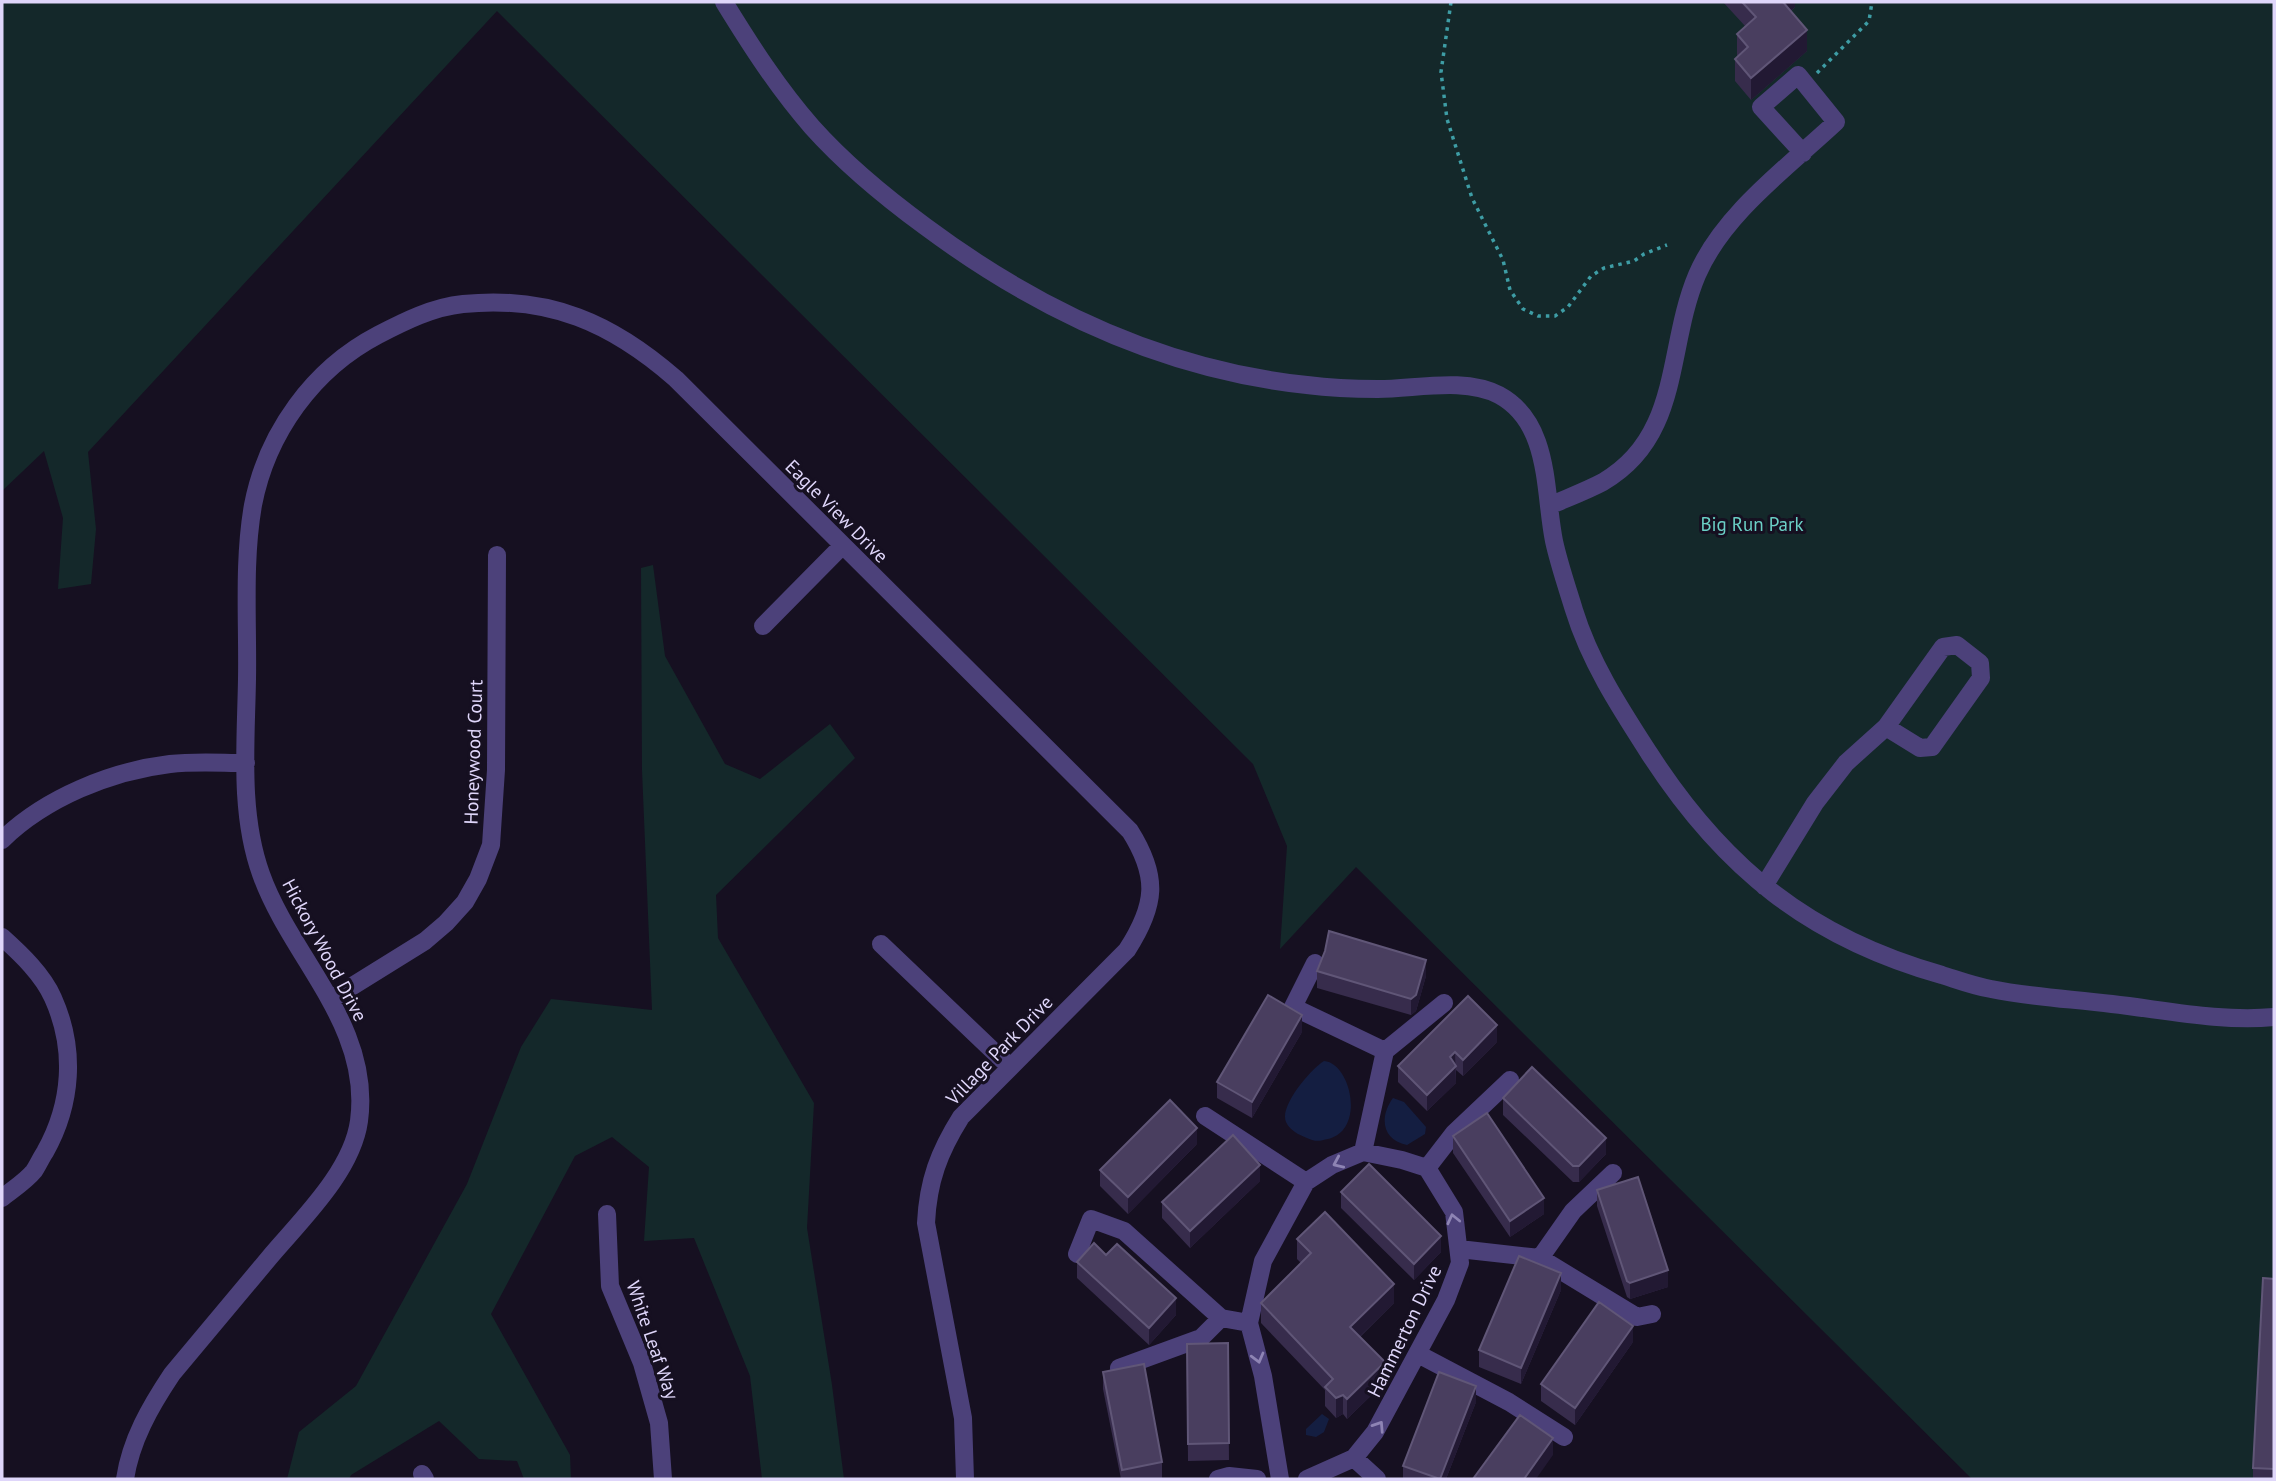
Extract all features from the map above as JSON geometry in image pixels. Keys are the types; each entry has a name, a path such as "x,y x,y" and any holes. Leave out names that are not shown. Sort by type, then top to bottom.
{"street":[{"path":"724,2 763,66 814,129 876,190 947,243 1021,292 1089,327 1164,354 1234,372 1306,385 1378,389 1460,384 1499,395 1525,417 1542,452 1554,541 1576,617 1608,689 1665,778 1706,832 1764,886 1801,915 1855,944 1916,968 1990,989 2208,1015 2274,1017"},
{"path":"1549,506 1604,481 1629,461 1648,440 1661,416 1697,275 1718,238 1739,212 1803,153 1836,122 1798,75 1761,107 1803,153"},
{"name":"Eagle View Drive","path":"420,315 450,305 494,301 525,303 558,309 583,318 622,337 650,356 1130,831 1144,853 1150,878"},
{"name":"Hickory Wood Drive","path":"125,1479 137,1434 152,1404 172,1374 331,1184 352,1147 359,1125 357,1059 342,1020 284,924 260,872 251,836 246,763 249,544 253,507 262,468 295,407 342,357 365,342 420,315"},
{"path":"763,626 842,546"},
{"name":"Honeywood Court","path":"330,1000 425,942 446,923 465,902 478,879 491,845 496,770 497,555"},
{"path":"1764,886 1815,803 1846,763 1886,727 1943,647 1956,645 1980,663 1981,678 1932,747 1920,748 1886,727"},
{"path":"2,840 47,806 92,784 132,771 172,764 246,763"},
{"name":"Village Park Drive","path":"965,1479 963,1418 926,1223 927,1196 933,1171 961,1117 1126,950 1146,916 1150,878"},
{"path":"2,937 38,974 53,996 62,1021 68,1068 65,1104 56,1133 34,1171 2,1198"},
{"path":"881,944 1010,1068"},
{"path":"1315,963 1293,1007 1385,1051"},
{"path":"1363,1152 1385,1051 1444,1003"},
{"path":"1280,1479 1263,1376 1249,1323 1264,1261 1306,1182 1332,1165 1363,1152 1427,1168 1454,1133 1510,1080"},
{"path":"1205,1116 1306,1182"},
{"name":"Hammerton Drive","path":"1307,1479 1354,1458 1375,1432 1446,1300 1461,1263 1454,1212 1427,1168"},
{"path":"1540,1258 1573,1212 1614,1173"},
{"name":"White Leaf Way","path":"607,1214 610,1286 642,1363 659,1423 663,1479"},
{"path":"1077,1254 1091,1219 1124,1231 1221,1318 1249,1323"},
{"path":"1459,1249 1540,1258 1637,1317 1653,1314"},
{"path":"1119,1368 1201,1338 1221,1318"},
{"path":"1418,1354 1509,1402 1563,1437"},
{"path":"1354,1458 1377,1479"},
{"path":"1218,1479 1229,1476 1257,1479"}],"path":[{"path":"1451,2 1441,72 1447,119 1472,198 1503,260 1510,290 1523,309 1538,316 1555,316 1568,307 1591,276 1604,268 1634,261 1667,245"},
{"path":"1805,85 1869,21 1872,2"}],"green space":[{"name":"Big Run Park","path":"2,2 2274,2 2274,1479 1972,1479 1356,867 1280,949 1287,846 1253,764 497,11 88,452 96,529 91,584 58,589 63,518 44,451 2,491"},
{"path":"653,565 665,656 725,764 760,779 830,724 855,758 716,895 718,938 814,1103 807,1228 844,1479 762,1479 750,1376 694,1238 644,1241 649,1167 612,1137 575,1156 491,1314 570,1455 571,1479 524,1479 517,1461 479,1459 439,1421 351,1475 349,1479 287,1479 299,1432 356,1386 467,1184 521,1047 551,999 652,1010 642,770 641,568"}],"water":[{"path":"1324,1061 1341,1073 1347,1084 1351,1111 1340,1133 1317,1141 1294,1131 1288,1126 1285,1115 1298,1088"},
{"path":"1393,1098 1404,1102 1426,1127 1425,1134 1407,1145 1392,1138 1385,1127 1386,1113"},
{"path":"1322,1414 1329,1419 1324,1432 1316,1437 1306,1435 1306,1429"}],"building":[{"path":"1742,2 1783,2 1807,30 1751,78 1735,59 1748,47 1737,34 1756,17"},
{"path":"1329,931 1426,960 1416,995 1411,999 1317,971"},
{"path":"1268,995 1302,1015 1252,1102 1217,1082"},
{"path":"1468,996 1497,1025 1463,1060 1455,1052 1450,1057 1456,1066 1427,1095 1398,1066"},
{"path":"1532,1067 1606,1138 1579,1166 1573,1166 1503,1098"},
{"path":"1170,1100 1197,1128 1128,1197 1100,1170"},
{"path":"1487,1113 1544,1198 1510,1221 1453,1136"},
{"path":"1233,1135 1260,1165 1190,1231 1162,1202"},
{"path":"1369,1164 1441,1236 1414,1264 1341,1192"},
{"path":"1638,1177 1668,1270 1630,1283 1627,1281 1597,1190"},
{"path":"1325,1212 1394,1284 1350,1327 1385,1362 1347,1399 1343,1395 1336,1398 1325,1387 1333,1379 1261,1303 1311,1253 1297,1239"},
{"path":"1094,1243 1106,1255 1117,1244 1176,1298 1149,1328 1077,1262"},
{"path":"1519,1256 1561,1273 1521,1368 1479,1350"},
{"path":"2263,1278 2274,1279 2274,1469 2253,1468"},
{"path":"1599,1302 1633,1326 1575,1408 1541,1384"},
{"path":"1228,1343 1229,1443 1188,1444 1187,1344"},
{"path":"1144,1364 1162,1462 1122,1470 1103,1372"},
{"path":"1439,1372 1476,1386 1440,1479 1403,1466"},
{"path":"1520,1415 1553,1438 1524,1479 1473,1479"}]}
